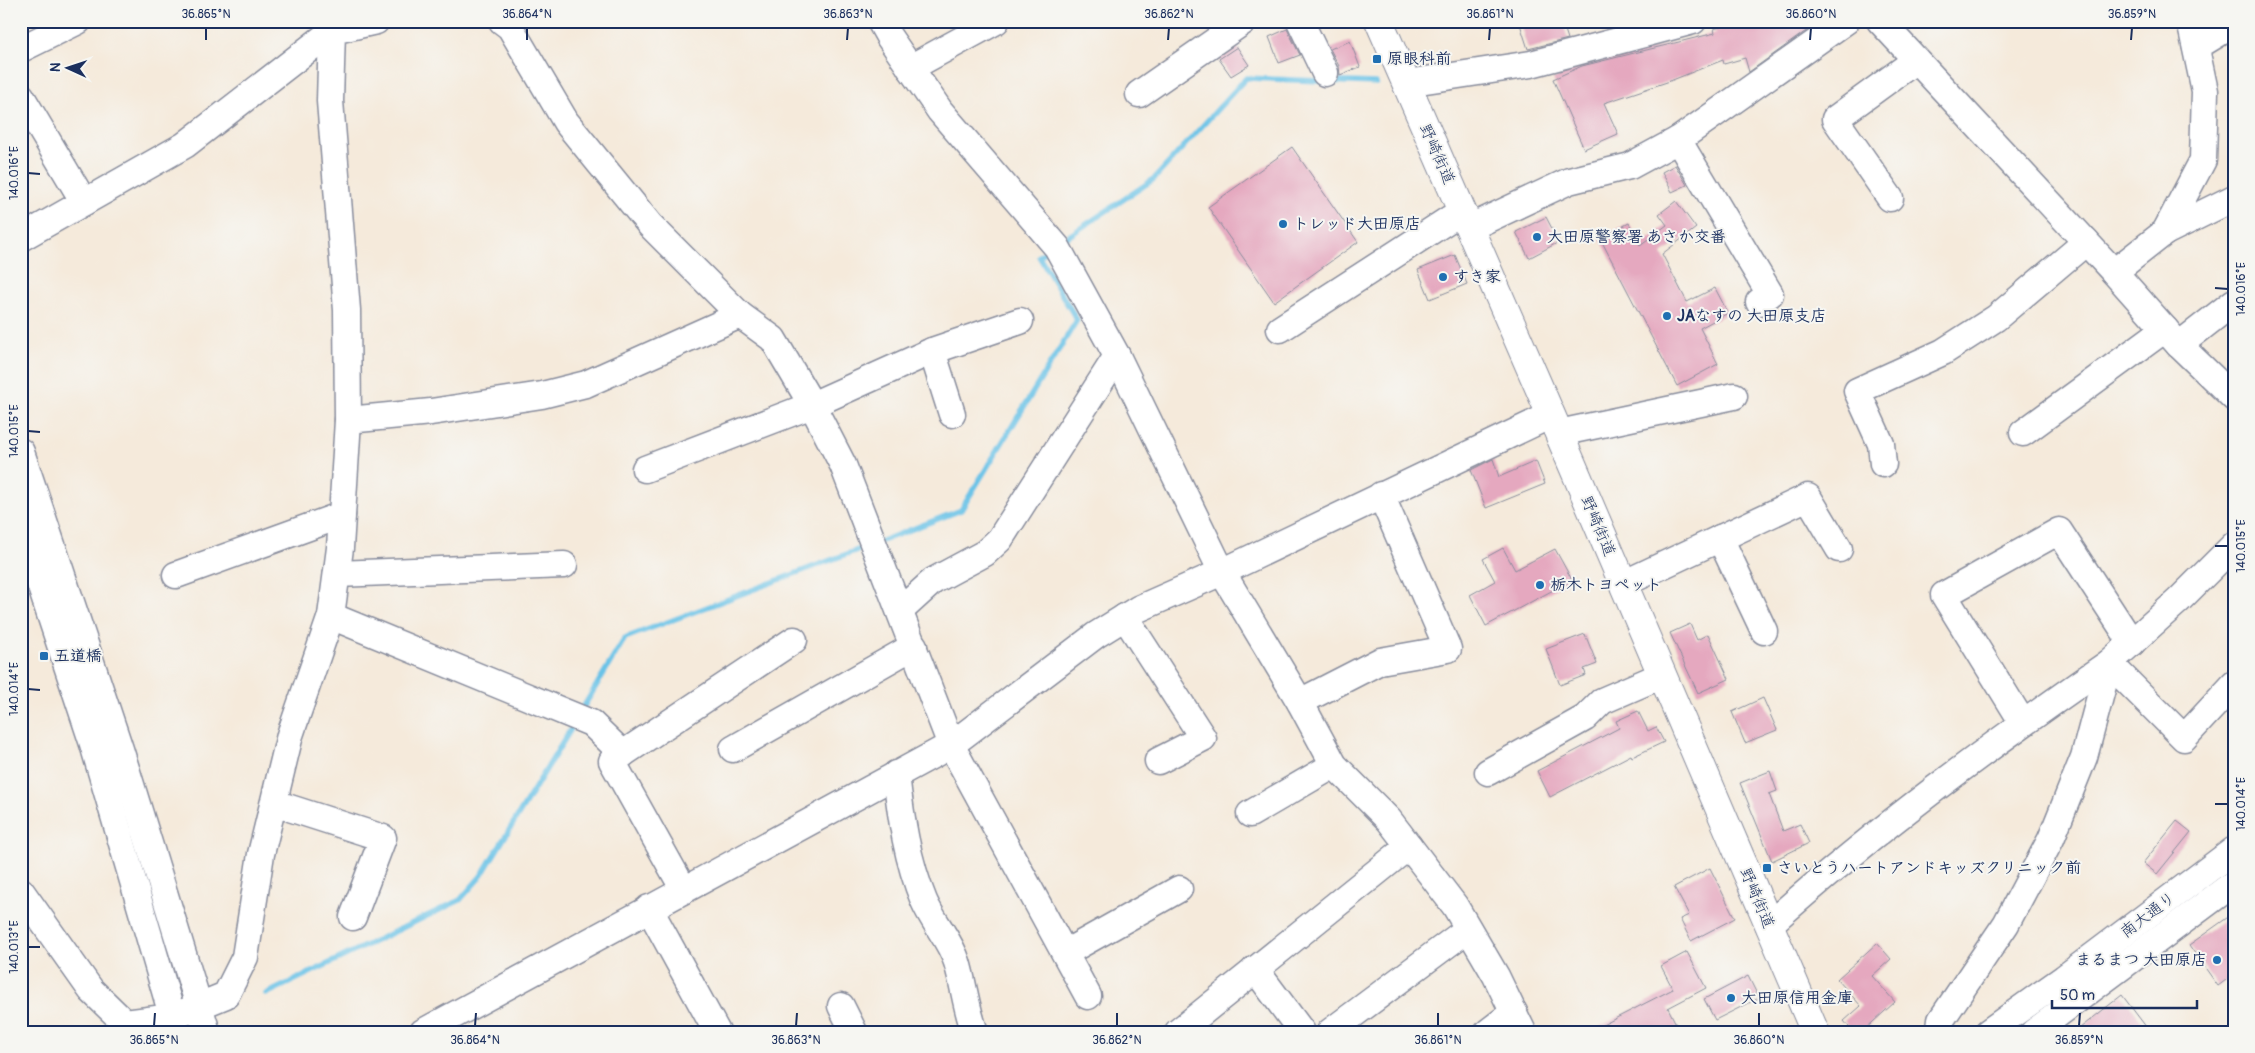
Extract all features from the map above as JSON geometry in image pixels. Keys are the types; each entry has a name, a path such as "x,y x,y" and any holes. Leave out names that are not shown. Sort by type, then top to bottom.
{"highway":[{"name":"野崎街道","path":"1379,21 1555,424 1815,1032"}],"street":[{"path":"21,50 78,21"},
{"path":"21,238 185,145 332,26 376,21"},
{"path":"880,21 940,111 1058,247 1117,356 1222,572 1300,702 1334,765 1389,820 1455,906 1496,976 1518,1022 1488,1032"},
{"path":"910,68 996,21"},
{"path":"1139,94 1244,21"},
{"path":"1300,21 1325,73"},
{"path":"1406,82 1531,64 1693,21"},
{"path":"1280,329 1465,219 1569,181 1630,166 1678,140 1846,21"},
{"path":"1880,21 2114,272 2172,337 2234,398"},
{"path":"2165,232 2203,160 2205,91 2190,21"},
{"path":"511,23 566,122 650,226 740,315 774,339 812,405 843,465 951,745 1088,996"},
{"path":"2196,47 2234,24"},
{"path":"21,891 91,990 125,1023 175,1024 200,1007 226,995 245,957 261,854 290,736 332,616 342,515 348,420 348,310 330,101 332,26"},
{"path":"1890,198 1835,119 1916,60"},
{"path":"21,96 84,202"},
{"path":"1678,140 1770,294 1759,302"},
{"path":"2114,272 2165,232 2234,198"},
{"path":"1883,464 1881,444 1857,391 1943,352 1996,318 2086,242"},
{"path":"2022,433 2172,337 2234,302"},
{"path":"348,420 431,412 542,395 586,384 740,315"},
{"path":"645,469 812,405 932,351 1020,321"},
{"path":"932,351 952,414"},
{"path":"900,611 933,581 985,553 1000,539 1117,356"},
{"path":"423,1032 951,745 1096,635 1138,609 1222,572 1381,495 1555,424 1734,396"},
{"path":"21,452 120,749 207,1032"},
{"path":"1300,702 1380,661 1448,649 1381,495"},
{"path":"1623,584 1808,497 1839,549"},
{"path":"176,575 342,515"},
{"path":"21,527 93,744 175,1024"},
{"path":"2023,723 1944,595 2058,531 2132,643"},
{"path":"1720,538 1764,631"},
{"path":"1769,925 1827,872 2023,723 2109,663 2179,600 2234,545"},
{"path":"336,574 564,565"},
{"path":"332,616 591,723 623,754"},
{"path":"1125,617 1203,738 1158,761"},
{"path":"684,890 612,761 794,640"},
{"path":"733,749 914,646"},
{"path":"2109,663 2184,738 2234,684"},
{"path":"1943,1032 1940,1028 1941,1020 2006,924 2051,839 2084,756 2109,663"},
{"path":"1488,772 1585,718 1602,701 1662,674"},
{"path":"1250,814 1334,765"},
{"path":"896,774 903,830 913,869 924,902 956,960 970,1020 975,1032"},
{"path":"274,803 383,838 353,917"},
{"path":"1178,1032 1409,846"},
{"name":"南大通り","path":"1988,1032 2064,978 2234,850"},
{"name":"南大通り","path":"2034,1032 2234,883"},
{"path":"1065,953 1179,889"},
{"path":"649,908 717,1032"},
{"path":"1330,1032 1468,929"},
{"path":"1255,969 1302,1032"},
{"path":"841,1006 854,1032"}],"building":[{"path":"1519,21 1562,21 1568,39 1528,49"},
{"path":"1738,21 1820,21 1749,72 1745,58 1724,64 1723,60 1670,81 1604,103 1618,134 1584,149 1553,79 1582,66 1715,33 1714,29"},
{"path":"1287,29 1300,55 1279,63 1269,37"},
{"path":"1350,41 1360,67 1340,75 1339,66 1330,49"},
{"path":"1237,47 1249,65 1231,76 1219,59"},
{"name":"トレッド大田原店","path":"1292,147 1358,242 1274,302 1208,207"},
{"path":"1675,165 1687,185 1672,192 1662,172"},
{"name":"JAなすの 大田原支店","path":"1676,201 1696,228 1662,254 1687,302 1715,288 1728,313 1700,328 1718,364 1677,386 1600,238 1629,223 1640,245 1667,225 1659,214"},
{"name":"大田原警察署 あさか交番","path":"1546,217 1559,242 1529,258 1516,232"},
{"name":"すき家","path":"1455,255 1467,284 1430,299 1418,270"},
{"path":"1493,459 1499,477 1536,461 1545,484 1486,508 1471,470"},
{"path":"1503,548 1515,570 1555,549 1572,580 1486,626 1470,595 1495,581 1483,559"},
{"path":"1690,624 1697,640 1708,634 1729,679 1698,693 1670,633"},
{"path":"1585,634 1597,664 1584,669 1586,675 1560,685 1546,649"},
{"path":"1763,698 1777,730 1745,743 1732,712"},
{"path":"1638,711 1648,731 1656,727 1664,742 1632,757 1631,755 1550,797 1537,771 1619,728 1616,721"},
{"path":"1770,771 1777,791 1769,794 1783,831 1800,824 1809,843 1772,861 1740,783"},
{"path":"2177,821 2191,832 2157,874 2143,863"},
{"path":"1710,868 1735,918 1691,941 1680,919 1689,915 1674,887"},
{"name":"まるまつ 大田原店","path":"2234,913 2234,974 2218,986 2189,945"},
{"path":"1877,943 1891,959 1872,976 1895,1002 1862,1032 1853,1032 1844,1021 1861,1006 1837,979"},
{"path":"1687,952 1706,988 1668,1008 1680,1032 1589,1032 1673,989 1661,966"},
{"name":"大田原信用金庫","path":"1748,976 1759,998 1715,1020 1704,999"},
{"path":"2122,995 2150,1032 2075,1032"}],"waterway":[{"path":"1060,242 1154,179 1246,78 1376,83"},
{"path":"879,542 961,510 1077,320 1039,256 1050,249"},
{"path":"581,711 625,638 868,546"},
{"path":"266,994 460,900 481,876 574,724"}],"place":[{"name":"原眼科前","path":"1377,59"},
{"name":"トレッド大田原店","path":"1283,224"},
{"name":"大田原警察署 あさか交番","path":"1537,237"},
{"name":"すき家","path":"1443,277"},
{"name":"JAなすの 大田原支店","path":"1667,316"},
{"name":"栃木トヨペット","path":"1540,585"},
{"name":"五道橋","path":"44,656"},
{"name":"さいとうハートアンドキッズクリニック前","path":"1767,868"},
{"name":"まるまつ 大田原店","path":"2217,960"},
{"name":"大田原信用金庫","path":"1731,998"}]}
